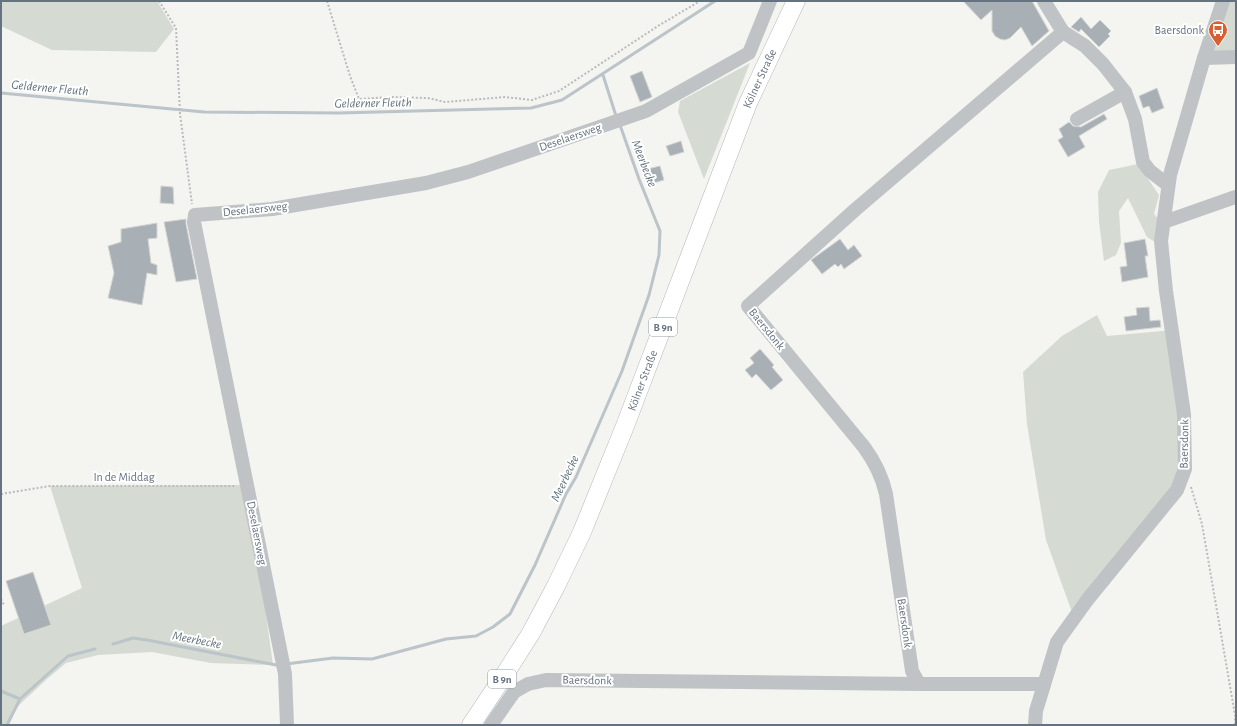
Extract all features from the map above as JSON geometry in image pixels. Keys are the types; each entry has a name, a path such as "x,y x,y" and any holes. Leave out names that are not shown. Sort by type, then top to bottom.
{"main road":[{"name":"Kölner Straße","path":"471,725 506,674 531,633 582,532 625,426 748,103 796,1"}],"street":[{"name":"Deselaersweg","path":"287,725 285,674 194,222 195,215 272,209 426,183 468,172 646,111 749,53 770,1"},
{"path":"1044,1 1063,32 1085,46 1103,64 1125,92 1135,119 1143,162 1150,171 1168,186"},
{"name":"Baersdonk","path":"1035,725 1036,711 1057,642 1088,599 1177,490 1185,469 1184,414 1166,292 1161,241 1168,186 1176,153 1204,58 1223,1"},
{"name":"Baersdonk","path":"919,684 912,672 886,494 882,477 875,462 864,446 748,306 856,209 1063,32"},
{"path":"1204,58 1236,57"},
{"path":"1077,119 1125,92"},
{"path":"1164,222 1235,197 1236,198"},
{"name":"Baersdonk","path":"491,725 514,692 528,684 546,680 1044,684"}],"path":[{"path":"159,1 176,28 180,114 192,207 195,215"},
{"path":"327,1 350,76 359,99 391,97 428,98 445,102 505,97 532,100 559,91 658,26 700,1"},
{"path":"1185,469 1202,524 1235,715 1235,725"},
{"name":"In de Middag","path":"1,494 50,486 248,486"},
{"path":"1,599 4,605"}],"shaded area":[{"path":"1,1 157,1 174,29 156,52 52,50 1,26"},
{"path":"1228,1 1236,1 1236,56 1207,58"},
{"path":"750,63 704,179 678,112 680,101"},
{"path":"1138,164 1159,195 1154,214 1161,222 1158,244 1147,237 1128,198 1119,211 1121,243 1116,255 1104,261 1099,222 1098,192 1109,170"},
{"path":"1097,315 1107,336 1173,330 1183,412 1176,490 1073,615 1046,540 1027,424 1023,372 1062,336"},
{"path":"248,485 273,665 211,663 152,652 98,655 66,663 17,707 8,725 1,725 1,626 82,588 50,486"}],"building":[{"path":"963,1 1032,1 1049,31 1032,46 1021,27 1010,38 1005,40 1000,39 995,36 992,31 992,10 981,20"},
{"path":"1081,17 1091,29 1100,20 1111,31 1108,34 1110,36 1099,47 1081,29 1079,32 1071,27"},
{"path":"642,71 652,97 640,102 630,76"},
{"path":"1157,88 1164,108 1152,113 1149,106 1143,108 1139,96"},
{"path":"1104,114 1107,119 1079,136 1085,147 1068,157 1058,140 1063,137 1059,129 1069,122 1073,126 1081,127"},
{"path":"681,141 684,152 670,156 666,146"},
{"path":"660,166 664,180 647,185 643,170"},
{"path":"161,186 173,187 174,204 160,203"},
{"path":"186,219 197,279 176,282 164,222"},
{"path":"157,223 157,238 148,239 151,263 157,265 157,275 147,273 142,305 108,298 114,273 108,246 121,242 121,229"},
{"path":"840,239 848,250 854,245 862,256 844,269 841,264 838,267 835,264 822,274 811,260"},
{"path":"1145,239 1148,256 1145,256 1148,277 1122,282 1120,267 1127,266 1124,243"},
{"path":"1149,307 1150,321 1160,320 1161,327 1126,331 1124,317 1137,315 1136,308"},
{"path":"760,349 774,365 772,367 783,380 771,390 756,374 752,378 745,370 754,363 750,358"},
{"path":"33,572 51,625 24,634 6,581"}],"waterway":[{"name":"Gelderner Fleuth","path":"1,93 204,112 339,113 531,108 562,100 715,1"},
{"name":"Meerbecke","path":"603,75 616,116"},
{"name":"Meerbecke","path":"286,664 333,658 372,659 446,639 476,636 493,627 510,614 535,565 566,494 576,477 622,371 649,295 659,255 660,231 639,179 620,125"},
{"name":"Meerbecke","path":"113,644 133,638 276,665"},
{"name":"Meerbecke","path":"7,725 20,699 68,656 95,649"},
{"path":"1,691 20,699"}],"place":[{"name":"Baersdonk","path":"1218,47"}]}
